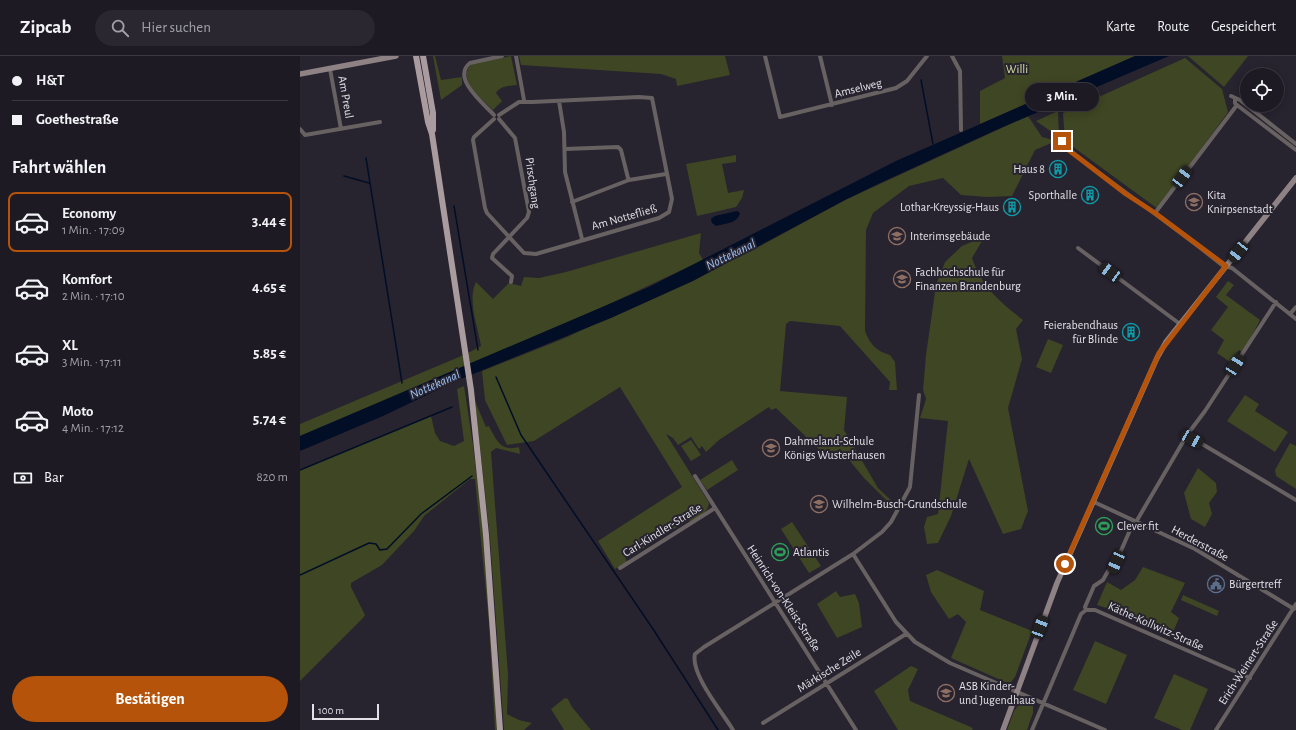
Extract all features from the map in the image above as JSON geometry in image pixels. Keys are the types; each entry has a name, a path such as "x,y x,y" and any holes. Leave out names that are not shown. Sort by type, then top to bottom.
{"main road":[{"path":"300,74 396,56"},
{"path":"416,56 428,122 432,134 471,390 486,535 500,730"},
{"path":"423,56 433,113 432,134"},
{"path":"1003,730 1057,583 1094,502 1156,358 1180,324 1296,178"}],"street":[{"name":"Pirschgang","path":"502,56 466,65 464,80 515,138 528,212 527,218 493,254 492,258 512,276 511,282"},
{"path":"516,56 524,100"},
{"name":"Amselweg","path":"765,56 780,117 890,91 901,86 927,56"},
{"path":"820,56 832,105"},
{"path":"952,56 960,71 961,130"},
{"name":"Am Preul","path":"330,69 341,129"},
{"path":"1231,96 1237,105 1296,150"},
{"name":"Am Nottefließ","path":"639,97 652,98 672,199 672,206 665,216 529,254 524,253 487,213 473,140 497,117 518,102 524,100 532,102 639,97"},
{"path":"1235,100 1240,100 1296,144"},
{"path":"559,101 566,149 566,172 582,239"},
{"path":"1155,213 1237,105"},
{"name":"Am Preul","path":"300,129 305,135 380,122"},
{"path":"1062,141 1066,148 1120,190 1155,213 1226,266 1232,268 1296,319"},
{"path":"566,149 618,147 621,150 629,180"},
{"path":"572,202 629,180 666,174"},
{"path":"1078,248 1180,324"},
{"path":"1032,730 1081,614 1086,610 1085,607 1094,586 1103,580 1108,571 1113,569 1135,522 1187,435 1205,412 1276,302"},
{"path":"1290,314 1296,307"},
{"path":"733,730 699,676 695,656 700,650 853,554 882,532 899,510 909,491 920,395"},
{"path":"1187,435 1296,500"},
{"name":"Heinrich-von-Kleist-Straße","path":"695,476 856,730"},
{"name":"Herderstraße","path":"1094,502 1195,549 1294,608"},
{"name":"Carl-Kindler-Straße","path":"620,568 715,508"},
{"path":"853,554 906,634 943,660 1105,730"},
{"name":"Erich-Weinert-Straße","path":"1216,730 1296,604"},
{"name":"Käthe-Kollwitz-Straße","path":"1086,610 1095,610 1250,678"},
{"name":"Märkische Zeile","path":"763,723 906,634"}],"green space":[{"path":"433,56 435,56 441,80 462,77 462,85 441,100"},
{"path":"511,56 517,85 505,87 496,93 502,101 493,110 477,95 472,88 467,76 468,70 472,64"},
{"path":"519,56 725,56 730,75 677,86 676,79 661,74 521,65"},
{"name":"Willi","path":"1002,56 1135,56 980,124 980,91 1005,78"},
{"path":"1188,56 1248,56 1224,87"},
{"path":"1185,58 1222,89 1228,112 1158,209 1065,141 1063,113"},
{"path":"1058,111 1059,137 1036,121"},
{"path":"1028,116 1042,137 1056,141 1035,150 1012,196 987,197 961,195 943,178 909,186 873,213 866,230 865,331 869,340 874,346 890,355 895,362 897,390 889,390 890,382 840,326 790,321 786,324 780,391 847,397 844,430 878,488 897,506 895,509 864,478 840,449 825,457 824,454 776,408 771,410 769,407 719,440 706,452 702,446 699,449 691,437 678,445 673,438 666,434 709,503 707,509 700,516 691,521 688,520 639,551 633,547 626,548 624,554 627,562 615,569 598,541 682,487 620,387 534,441 507,445 485,400 482,371 565,338 749,252 845,200"},
{"path":"736,155 736,162 722,164 728,193 744,190 742,198 736,207 697,216 686,164"},
{"path":"701,233 699,253 703,260 588,314 300,436 300,424 466,354 481,346 473,305 476,282 493,299 509,283 521,286 524,277 539,278 566,272"},
{"path":"985,236 972,258 976,268 992,293 1023,320 1016,329 1022,359 1008,408 1028,511 1021,529 1003,534 969,459 951,516 938,543 927,544 924,527 927,517 938,514 948,421 920,418 926,399 923,390 926,355 936,285 945,262 962,246"},
{"path":"1228,281 1234,285 1226,295 1260,320 1243,353 1239,350 1230,362 1217,353 1224,340 1211,330 1228,307 1216,297"},
{"path":"1048,339 1063,345 1051,373 1036,367"},
{"path":"464,386 482,520 498,730 495,730 489,623 475,479 470,479 424,516 414,531 382,565 351,583 351,587 365,615 300,681 300,470 431,416 435,433 440,441 454,446 464,441 457,389"},
{"path":"1245,395 1259,404 1255,411 1288,432 1275,452 1227,421"},
{"path":"475,401 486,427 489,426 500,444 508,448 519,447 520,454 496,448 491,452 508,674 507,714 519,720 532,723 524,730 504,730 490,539"},
{"path":"691,440 701,455 691,461 681,446"},
{"path":"1290,443 1296,446 1296,489 1276,476 1275,470"},
{"path":"732,460 738,470 707,490 700,480"},
{"path":"1198,468 1216,483 1217,492 1209,503 1212,514 1205,527 1191,519 1184,493"},
{"path":"792,522 821,566 809,573 781,529"},
{"path":"1143,567 1185,583 1171,612 1179,618 1174,630 1166,633 1116,611 1097,605 1107,582 1121,590 1135,580"},
{"path":"937,570 984,591 980,610 1032,631 1015,677 1011,682 1005,682 951,658 966,622 958,614 949,619 931,592 926,575"},
{"path":"836,591 840,597 855,594 859,603 862,627 837,638 817,604"},
{"path":"1183,595 1219,611 1217,616 1181,600"},
{"path":"1095,641 1127,655 1106,704 1073,690"},
{"path":"911,666 918,669 908,690 910,701 973,728 972,730 898,730 874,691"},
{"path":"1174,674 1208,689 1190,730 1182,730 1154,718"},
{"path":"565,698 568,699 572,707 591,730 564,730 551,709"},
{"path":"1021,702 1033,706 1033,713 1027,730 1007,730 1014,711"}],"water":[{"name":"Nottekanal","path":"1135,56 1169,56 996,130 880,183 693,281 611,318 456,381 383,416 300,451 300,436 649,287 896,161"},
{"path":"737,211 740,213 739,217 734,221 716,226 712,223 711,219 715,216"}],"waterway":[{"path":"921,80 933,144"},
{"path":"366,158 402,383"},
{"path":"344,176 369,183"},
{"path":"454,206 478,350"},
{"path":"496,377 521,435 653,629 718,730"},
{"path":"300,470 452,407"},
{"path":"300,575 369,543 376,544 380,550 387,549 421,514 472,476"}],"place":[{"name":"Haus 8","path":"1058,169"},
{"name":"Sporthalle","path":"1090,195"},
{"name":"Kita Knirpsenstadt","path":"1194,202"},
{"name":"Lothar-Kreyssig-Haus","path":"1012,207"},
{"name":"Interimsgebäude","path":"897,236"},
{"name":"Fachhochschule für Finanzen Brandenburg","path":"902,279"},
{"name":"Feierabendhaus für Blinde","path":"1131,332"},
{"name":"Dahmeland-Schule Königs Wusterhausen","path":"771,448"},
{"name":"Wilhelm-Busch-Grundschule","path":"819,504"},
{"name":"Clever fit","path":"1104,526"},
{"name":"Atlantis","path":"780,552"},
{"name":"Bürgertreff","path":"1216,584"},
{"name":"ASB Kinder- und Jugendhaus","path":"946,693"}],"route":[{"path":"1062,141 1066,148 1126,194 1132,196 1222,265 1226,266 1172,334 1154,362 1094,502 1065,564"}]}
